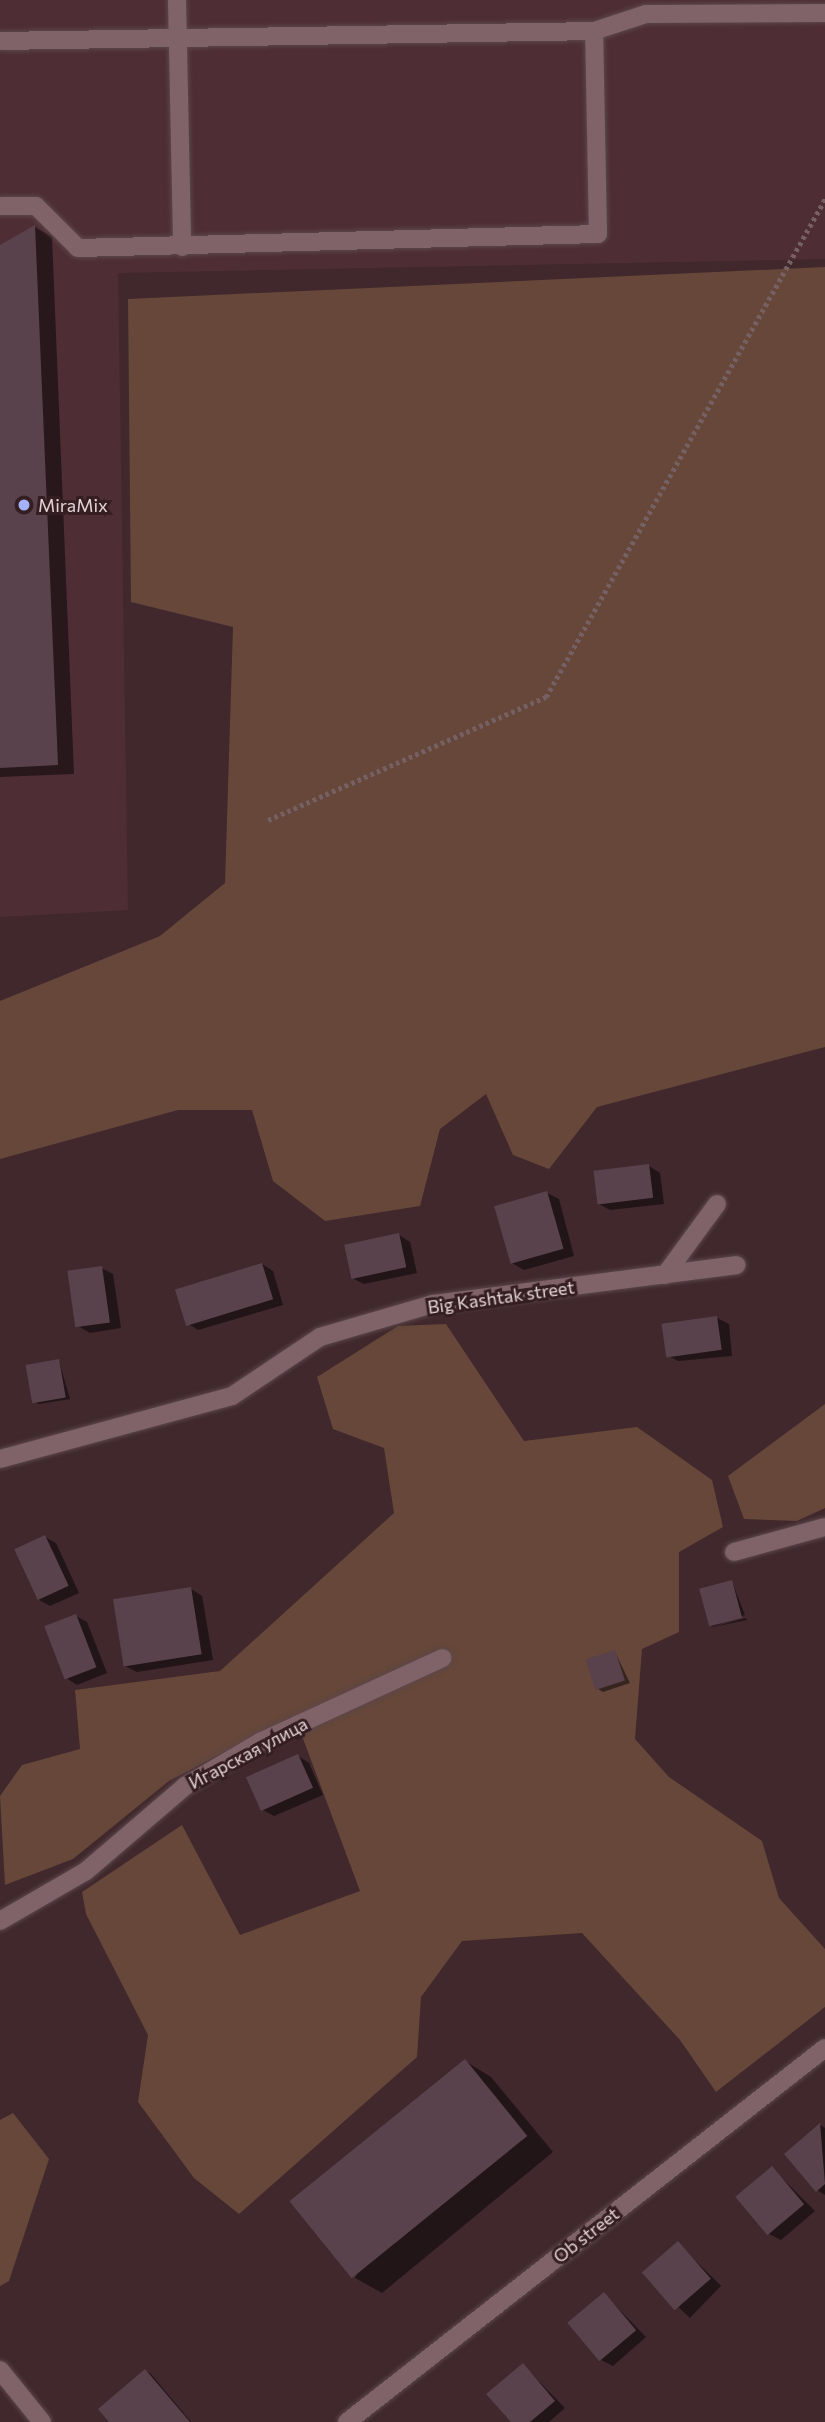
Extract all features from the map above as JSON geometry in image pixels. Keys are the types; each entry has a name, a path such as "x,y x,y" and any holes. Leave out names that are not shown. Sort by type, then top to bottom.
{"street":[{"path":"177,0 182,247"},
{"path":"0,41 594,31 646,14 825,13"},
{"path":"0,206 36,206 78,248 598,234 594,31"},
{"path":"665,1275 717,1204"},
{"name":"Big Kashtak street","path":"0,1459 232,1396 320,1337 433,1304 737,1265"},
{"path":"734,1552 825,1527"},
{"name":"Игарская улица","path":"0,1921 86,1871 184,1786 260,1742 443,1658"},
{"name":"Ob street","path":"347,2422 825,2048"},
{"path":"0,2370 42,2422"}],"path":[{"path":"268,820 547,697 825,199"}],"shaded area":[{"path":"0,0 825,0 825,259 118,273 128,910 0,917"},
{"path":"825,267 825,1047 597,1107 549,1169 513,1155 486,1094 440,1129 420,1206 325,1221 273,1181 252,1110 178,1110 0,1159 0,1001 160,936 225,883 233,627 131,602 128,299"},
{"path":"446,1324 524,1441 637,1427 712,1480 723,1527 679,1552 679,1632 642,1649 635,1739 669,1777 762,1841 779,1898 825,1949 825,2007 716,2092 680,2040 582,1933 462,1941 421,1997 417,2057 239,2214 194,2178 138,2102 148,2035 86,1914 82,1892 182,1825 240,1935 360,1891 302,1736 291,1717 169,1781 73,1859 5,1885 0,1796 22,1765 80,1749 75,1690 220,1671 394,1513 384,1448 333,1429 317,1377 398,1326"},
{"path":"825,1404 825,1508 797,1521 744,1519 728,1476"},
{"path":"13,2113 49,2159 9,2281 0,2286 0,2120"}],"building":[{"name":"MiraMix","path":"35,225 58,765 0,768 0,245"},
{"path":"649,1164 653,1198 598,1205 593,1171"},
{"path":"547,1191 564,1249 511,1264 494,1206"},
{"path":"399,1233 406,1267 352,1279 344,1245"},
{"path":"262,1263 273,1299 186,1326 175,1290"},
{"path":"102,1266 110,1322 75,1327 67,1271"},
{"path":"717,1316 722,1350 666,1357 662,1324"},
{"path":"59,1359 66,1397 32,1403 26,1365"},
{"path":"45,1535 69,1586 38,1600 14,1549"},
{"path":"732,1580 742,1618 709,1626 699,1589"},
{"path":"191,1587 202,1654 124,1667 113,1599"},
{"path":"76,1614 96,1667 65,1679 44,1626"},
{"path":"615,1650 625,1680 595,1690 586,1660"},
{"path":"298,1754 313,1788 261,1811 246,1777"},
{"path":"465,2059 527,2136 352,2278 289,2201"},
{"path":"820,2123 825,2184 816,2192 784,2154"},
{"path":"772,2166 804,2204 767,2235 735,2197"},
{"path":"678,2241 711,2279 675,2310 642,2272"},
{"path":"604,2292 636,2330 599,2361 567,2323"},
{"path":"523,2363 555,2401 530,2422 511,2422 486,2394"},
{"path":"145,2369 190,2422 109,2422 98,2409"}],"place":[{"name":"MiraMix","path":"24,505"}]}
